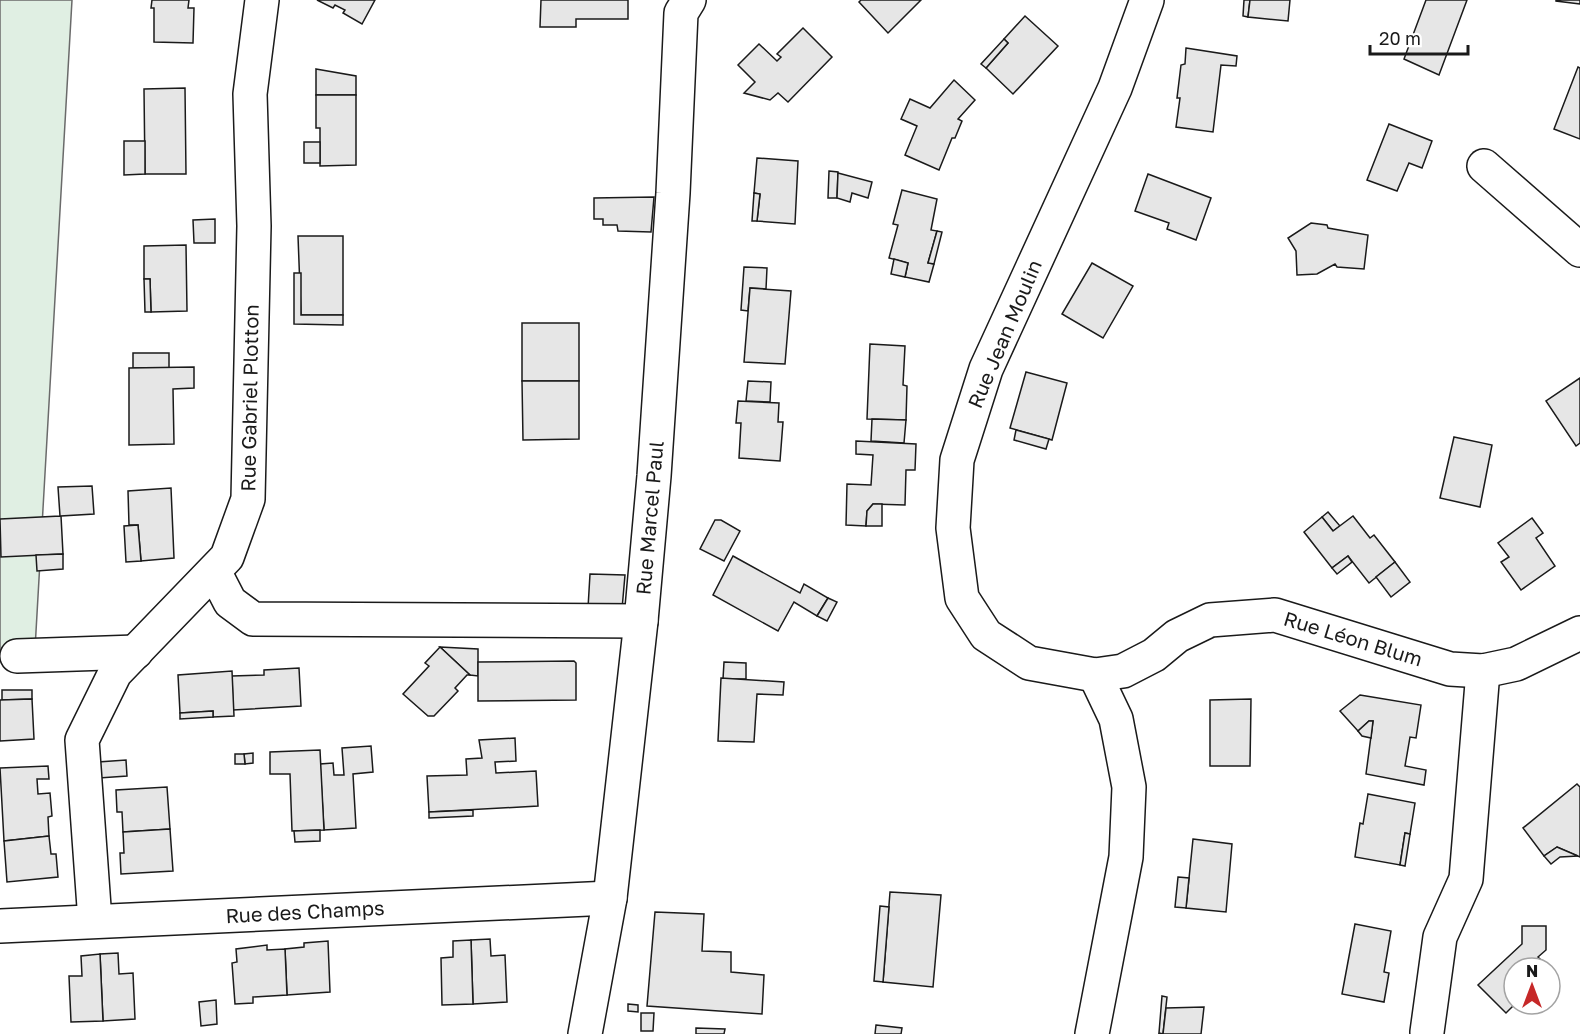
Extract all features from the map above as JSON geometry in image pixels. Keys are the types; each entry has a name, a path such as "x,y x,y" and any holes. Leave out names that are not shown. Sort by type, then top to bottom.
{"street":[{"name":"Rue Gabriel Plotton","path":"95,921 82,740 115,674 227,557 248,499 254,226 250,94 262,0"},
{"name":"Rue Marcel Paul","path":"585,1034 610,898 641,621 654,476 674,193 681,13 689,0"},
{"name":"Rue Jean Moulin","path":"1095,675 1029,663 986,635 962,598 953,528 957,460 986,369 1115,88 1148,0"},
{"path":"1484,166 1580,249"},
{"path":"214,571 230,602 253,619 641,621"},
{"name":"Rue Léon Blum","path":"1095,675 1123,671 1154,655 1177,636 1210,620 1275,615 1450,669 1483,671 1516,664 1580,633"},
{"path":"17,656 136,652"},
{"path":"1427,1032 1440,937 1466,879 1483,671"},
{"path":"1092,1034 1126,857 1129,787 1116,718 1095,675"},
{"name":"Rue des Champs","path":"0,926 610,898"}],"green space":[{"path":"0,0 72,0 35,649 0,654"}],"building":[{"path":"152,0 189,0 188,8 194,8 193,43 154,42"},
{"path":"317,0 375,0 362,24 343,13 345,10 335,5 333,8"},
{"path":"541,0 628,0 628,19 576,19 576,27 540,27"},
{"path":"861,0 921,0 888,33 859,2"},
{"path":"1244,0 1250,0 1248,17 1243,16"},
{"path":"1250,0 1290,0 1288,21 1248,17"},
{"path":"1426,0 1467,0 1439,75 1404,59"},
{"path":"1580,0 1580,4 1556,1"},
{"path":"1025,16 1058,46 1013,94 986,68 1008,43 1004,39"},
{"path":"803,28 832,57 788,102 778,93 770,100 744,93 755,82 738,65 759,44 777,61 781,57 777,54"},
{"path":"1004,39 1008,43 986,68 981,64"},
{"path":"1186,48 1237,56 1236,66 1221,65 1213,132 1176,127 1181,65 1185,64"},
{"path":"1578,67 1580,68 1580,139 1554,129"},
{"path":"316,69 356,76 356,95 316,95"},
{"path":"954,80 975,100 958,119 962,121 955,138 952,138 939,170 905,155 917,126 901,119 910,99 930,108"},
{"path":"185,88 186,174 145,174 144,89"},
{"path":"316,95 356,95 356,165 320,166 320,128 316,128"},
{"path":"1389,124 1432,141 1422,168 1409,163 1397,191 1367,180"},
{"path":"124,141 145,141 145,174 124,175"},
{"path":"304,142 320,142 320,163 304,163"},
{"path":"757,158 798,161 795,224 757,221 760,194 754,193"},
{"path":"829,171 838,172 837,198 828,198"},
{"path":"838,173 872,182 868,198 852,193 850,202 837,198"},
{"path":"1148,174 1211,198 1196,240 1167,229 1169,223 1135,211"},
{"path":"902,190 937,199 931,230 937,231 928,263 934,264 929,282 905,277 908,263 889,258 898,225 893,224"},
{"path":"754,193 760,194 757,221 752,221"},
{"path":"654,197 651,232 618,231 617,225 603,225 603,219 594,219 594,198"},
{"path":"215,219 215,243 194,243 193,220"},
{"path":"1311,223 1368,235 1364,269 1337,267 1335,264 1317,274 1297,275 1296,251 1288,238"},
{"path":"937,231 942,232 934,264 928,263"},
{"path":"298,236 343,236 343,315 301,315"},
{"path":"186,245 187,311 151,312 150,279 144,279 144,246"},
{"path":"894,259 908,263 905,277 891,274"},
{"path":"1092,263 1133,286 1103,338 1062,314"},
{"path":"744,267 767,268 766,289 750,288 748,311 741,310"},
{"path":"294,273 301,273 301,315 343,315 343,325 294,324"},
{"path":"144,279 150,279 151,312 145,312"},
{"path":"750,288 791,291 785,364 744,362"},
{"path":"522,323 579,323 579,381 522,381"},
{"path":"870,344 905,346 903,385 907,386 906,420 867,419"},
{"path":"133,353 169,353 169,368 133,368"},
{"path":"194,367 194,388 173,389 174,444 129,445 129,368"},
{"path":"1026,372 1067,383 1052,440 1010,428"},
{"path":"1580,378 1580,443 1576,446 1546,401"},
{"path":"522,381 579,381 579,439 523,440"},
{"path":"748,381 771,382 770,402 746,401"},
{"path":"738,401 779,403 778,422 783,422 780,461 739,458 741,423 736,423"},
{"path":"872,419 906,420 904,443 871,441"},
{"path":"1016,430 1049,439 1046,449 1014,440"},
{"path":"1454,437 1492,445 1480,507 1440,498"},
{"path":"856,441 916,444 915,470 906,470 905,505 873,504 867,511 866,526 846,525 847,484 871,485 873,455 856,454"},
{"path":"92,486 94,514 61,516 63,554 1,557 0,519 60,516 58,487"},
{"path":"171,488 174,558 141,561 138,525 129,525 128,491"},
{"path":"873,504 882,504 882,526 866,526 867,511"},
{"path":"1328,512 1340,526 1333,531 1322,517"},
{"path":"1353,516 1370,538 1374,535 1395,562 1369,583 1348,556 1332,568 1304,532 1322,517 1333,531"},
{"path":"1532,518 1543,533 1536,538 1555,566 1521,590 1501,562 1509,557 1498,543"},
{"path":"715,520 721,520 740,531 724,561 700,549"},
{"path":"138,525 141,561 126,562 124,526"},
{"path":"63,554 63,569 37,571 36,555"},
{"path":"733,556 800,593 804,584 828,598 817,616 794,602 778,631 713,595"},
{"path":"1348,556 1352,562 1337,574 1332,568"},
{"path":"1395,562 1410,582 1391,597 1376,577"},
{"path":"590,574 625,575 622,609 588,608"},
{"path":"828,598 837,602 827,621 817,616"},
{"path":"440,647 478,649 478,676 470,675"},
{"path":"440,647 470,675 467,675 455,688 458,691 434,716 428,716 403,694 429,666 425,663"},
{"path":"574,661 576,663 576,700 478,701 478,662"},
{"path":"724,662 746,663 746,679 723,679"},
{"path":"299,668 301,706 233,710 232,676 264,675 264,670"},
{"path":"232,671 234,716 213,717 213,711 180,713 178,675"},
{"path":"721,678 784,682 783,695 757,694 754,742 718,741"},
{"path":"2,690 32,690 32,699 2,700"},
{"path":"1360,695 1421,705 1416,738 1410,737 1405,766 1426,770 1424,785 1366,774 1373,721 1369,721 1358,731 1340,711"},
{"path":"32,699 34,739 0,741 0,700"},
{"path":"1251,699 1250,766 1210,766 1210,700"},
{"path":"213,711 213,717 180,719 180,713"},
{"path":"1369,721 1373,721 1371,738 1362,736 1358,731"},
{"path":"515,738 516,761 495,762 496,773 536,771 538,806 429,812 427,776 467,775 466,759 482,758 479,740"},
{"path":"371,746 373,772 353,774 356,828 324,830 320,764 333,763 334,775 344,775 342,748"},
{"path":"320,750 324,830 292,831 290,774 270,774 270,752"},
{"path":"253,753 253,763 245,764 244,754"},
{"path":"235,754 244,754 245,764 235,764"},
{"path":"126,760 127,776 99,778 98,762"},
{"path":"48,766 49,779 37,779 38,794 50,793 52,816 48,817 49,836 4,841 0,768"},
{"path":"1577,784 1580,787 1580,857 1557,847 1544,856 1523,828"},
{"path":"167,787 170,829 123,832 122,812 117,812 116,790"},
{"path":"1368,794 1415,803 1410,834 1405,833 1400,865 1355,857 1360,823 1363,824"},
{"path":"473,810 473,816 429,818 429,812"},
{"path":"170,829 173,871 121,874 120,853 124,853 123,832"},
{"path":"320,830 320,841 295,842 294,831"},
{"path":"1405,833 1410,834 1405,866 1400,865"},
{"path":"49,836 51,854 56,854 58,877 7,882 4,841"},
{"path":"1193,839 1232,844 1226,912 1186,908"},
{"path":"1557,847 1578,856 1560,857 1551,864 1544,856"},
{"path":"1178,877 1189,878 1186,908 1175,907"},
{"path":"890,892 941,895 933,987 883,982"},
{"path":"880,906 889,907 883,982 874,981"},
{"path":"655,912 704,914 702,951 731,952 731,972 764,975 762,1014 647,1006"},
{"path":"1355,924 1391,931 1384,972 1389,973 1384,1002 1342,994"},
{"path":"1522,926 1546,926 1546,950 1539,956 1509,956 1522,944"},
{"path":"490,939 491,956 505,955 507,1002 473,1004 471,940"},
{"path":"471,940 473,1004 442,1005 441,958 453,957 453,941"},
{"path":"328,941 330,992 287,995 285,949 304,947 304,943"},
{"path":"267,945 267,950 285,949 287,995 253,997 253,1003 235,1004 232,963 237,962 236,949"},
{"path":"118,953 119,974 133,973 135,1019 103,1021 100,954"},
{"path":"100,954 103,1021 71,1022 69,976 82,976 81,956"},
{"path":"1502,963 1502,1009 1478,985"},
{"path":"1162,996 1167,997 1163,1034 1159,1033"},
{"path":"216,1000 217,1024 201,1026 199,1002"},
{"path":"628,1004 638,1005 638,1012 628,1011"},
{"path":"1204,1007 1201,1034 1163,1034 1166,1008"},
{"path":"641,1013 654,1013 653,1031 641,1031"},
{"path":"876,1025 902,1028 901,1034 875,1034"},
{"path":"696,1028 725,1029 724,1034 696,1034"}]}
